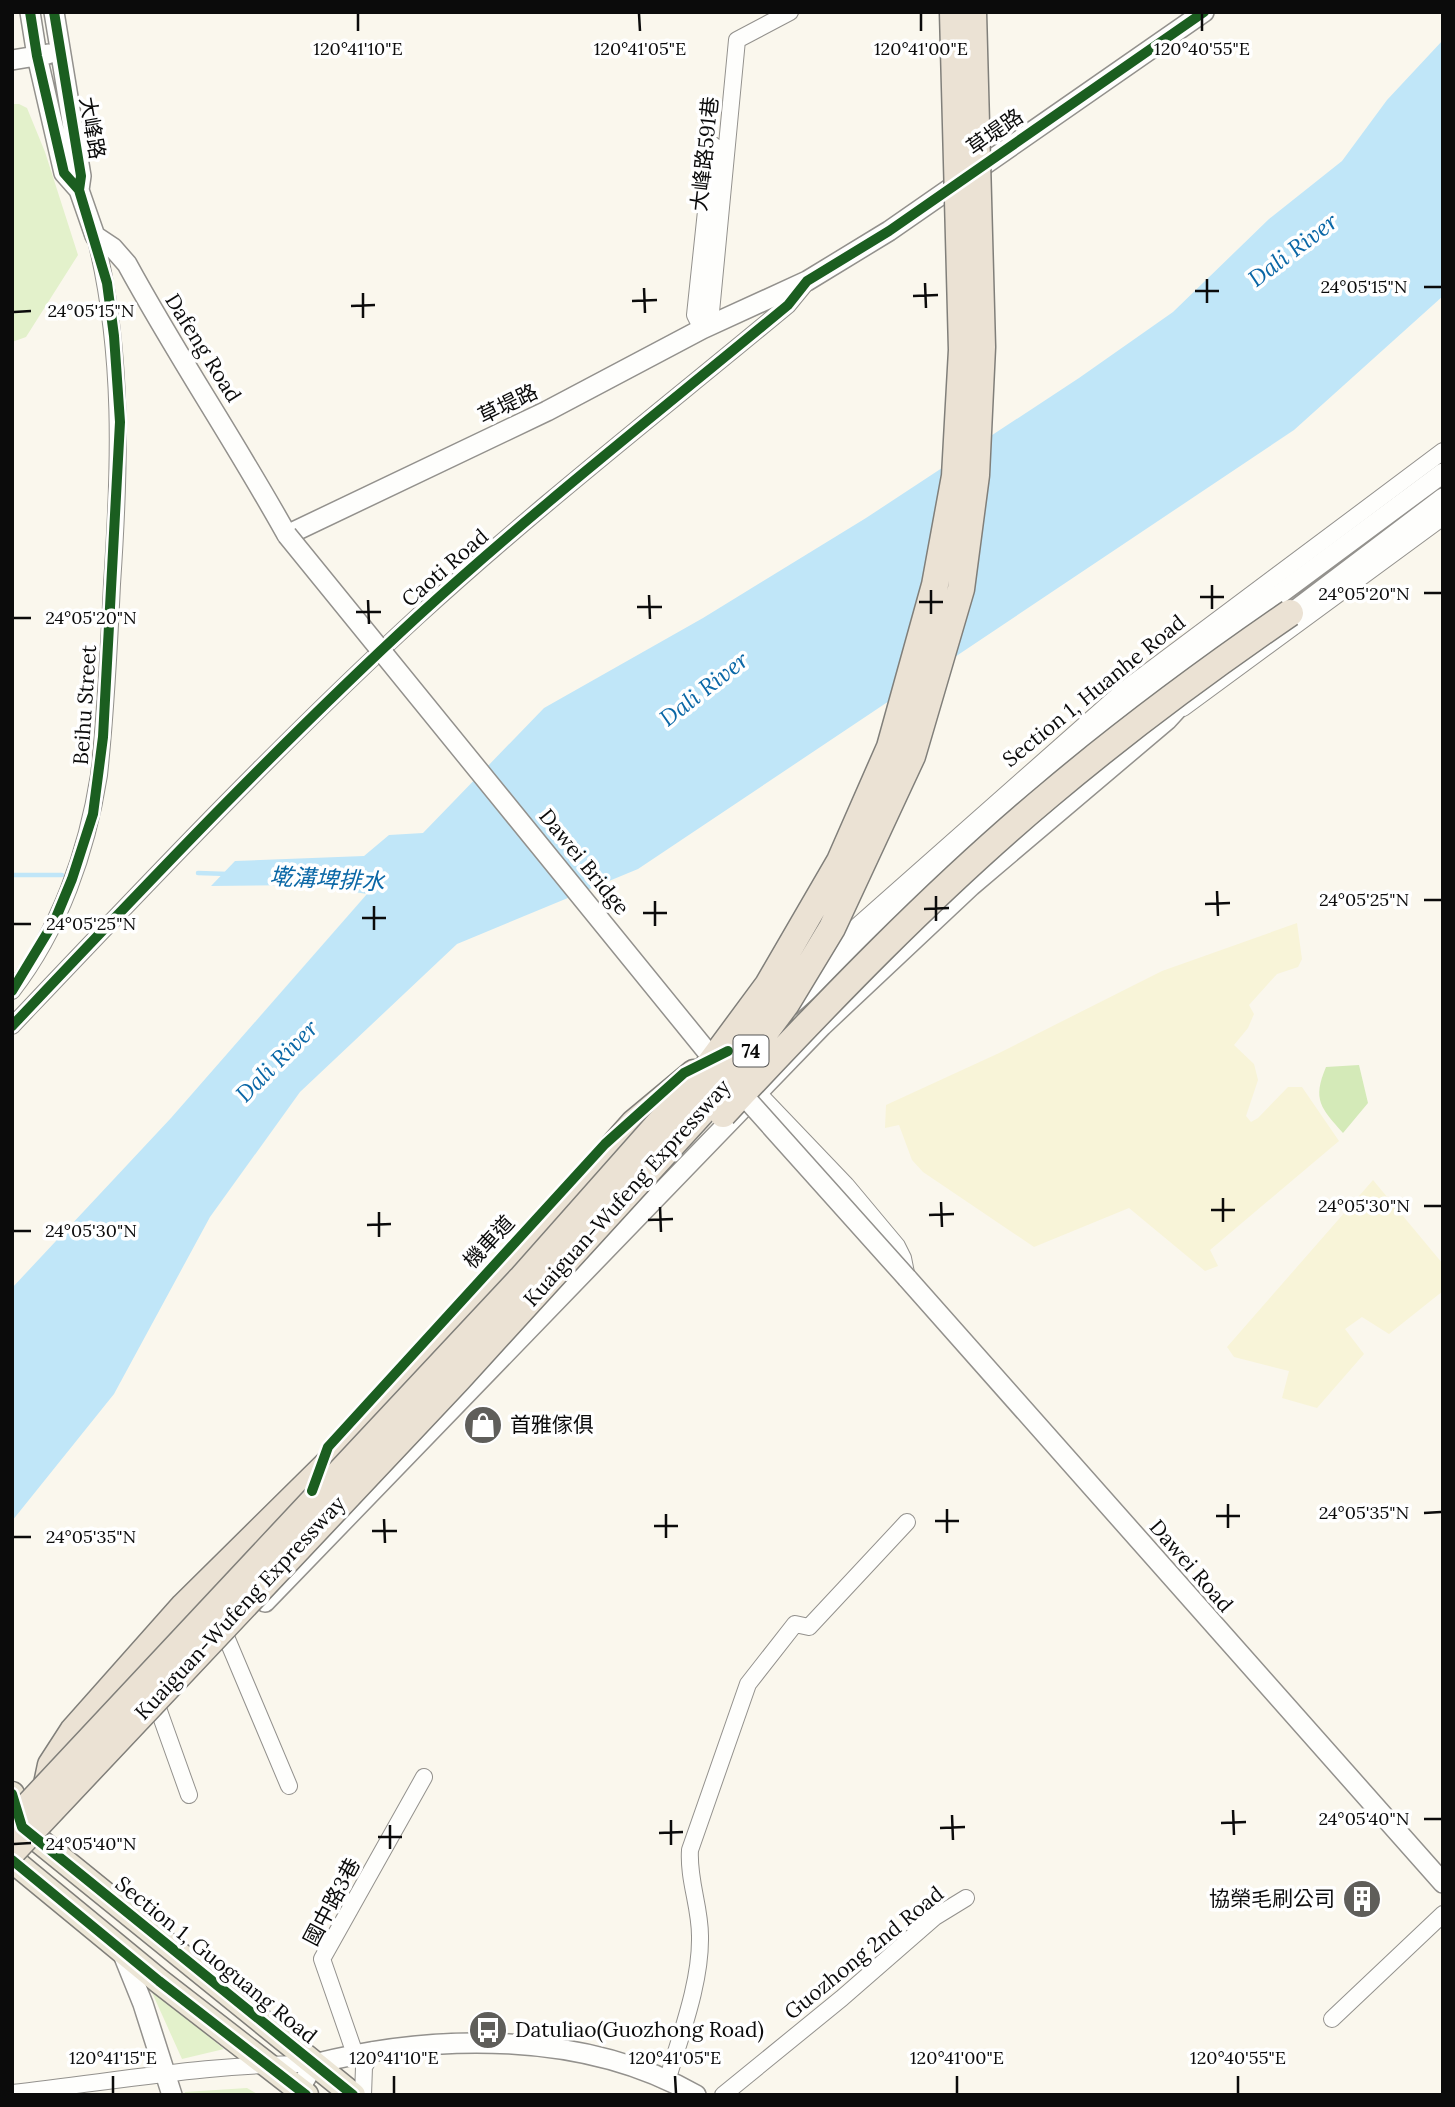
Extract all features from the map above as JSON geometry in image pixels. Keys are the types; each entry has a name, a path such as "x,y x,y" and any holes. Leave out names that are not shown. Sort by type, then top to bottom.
{"highway":[{"name":"Kuaiguan-Wufeng Expressway","path":"16,1824 47,1784 521,1279 700,1077 768,985 840,861 890,747 935,585 955,476 962,350 951,12"},
{"name":"Kuaiguan-Wufeng Expressway","path":"16,1824 458,1379 722,1090 786,1004 832,928 912,756 961,589 976,475 982,347 975,12"},
{"path":"458,1379 505,1345 794,1038 961,874 1048,795 1198,677 1290,613"},
{"path":"47,1784 51,1765 73,1731 184,1606 348,1444 634,1123 687,1077 728,1052"}],"main road":[{"name":"Section 1, Guoguang Road","path":"16,1824 353,2095"},
{"path":"12,1860 122,1951 269,2063 301,2092"}],"street":[{"name":"大峰路","path":"30,12 37,56 65,173 79,190"},
{"name":"大峰路","path":"54,12 81,176 79,190"},
{"name":"大峰路591巷","path":"702,329 711,312 737,40 790,12"},
{"path":"951,12 953,185"},
{"path":"975,12 981,164"},
{"name":"草堤路","path":"287,535 547,411 702,329 807,281 890,231 981,164 1204,12"},
{"path":"12,60 60,52"},
{"path":"702,329 695,315 713,145"},
{"path":"79,190 95,236"},
{"name":"Dafeng Road","path":"95,236 113,248 127,264 190,376 230,433 287,535"},
{"name":"Beihu Street","path":"12,991 55,920 72,879 93,814 99,775 120,422 113,323 95,236"},
{"name":"Caoti Road","path":"12,1026 166,864 417,618 494,549 788,305 807,281"},
{"name":"Section 1, Huanhe Road","path":"802,997 825,961 855,928 1061,743 1124,691 1443,451"},
{"name":"Section 1, Huanhe Road","path":"16,1824 116,1726 530,1288 728,1052 802,997 1130,705 1443,473"},
{"path":"1167,720 1197,688 1242,656 1290,613 1443,498"},
{"path":"12,1860 16,1824 112,1762 822,1026 971,886 1167,720 1443,517"},
{"name":"Dawei Bridge","path":"287,535 735,1086 906,1278"},
{"path":"759,1094 846,1185 897,1246 903,1258 906,1278"},
{"name":"Dawei Road","path":"906,1278 1443,1883"},
{"path":"667,2078 694,1985 701,1940 700,1918 688,1873 690,1850 748,1684 795,1624 808,1627 907,1522"},
{"path":"228,1639 289,1786"},
{"path":"159,1711 189,1795"},
{"name":"國中路3巷","path":"365,2052 322,1959 425,1777"},
{"name":"Guozhong 2nd Road","path":"723,2095 842,1998 935,1917 966,1898"},
{"path":"1332,2019 1443,1914"},
{"path":"122,1951 172,2095"},
{"path":"12,2093 165,2072 269,2063 314,2064 365,2052 457,2044 555,2048 591,2053 667,2078 696,2095"},
{"path":"363,2095 365,2052"},
{"path":"301,2092 314,2064"}],"shaded area":[{"path":"1297,923 1302,959 1298,967 1277,974 1249,1005 1254,1014 1248,1028 1234,1045 1254,1064 1258,1080 1246,1116 1251,1122 1288,1087 1302,1087 1339,1141 1210,1250 1218,1266 1205,1271 1129,1208 1034,1247 923,1172 912,1160 899,1125 885,1128 886,1105 997,1054 1162,971"},
{"path":"1373,1180 1443,1264 1443,1291 1389,1334 1362,1317 1345,1329 1364,1354 1317,1408 1282,1398 1289,1371 1234,1357 1227,1347"}],"green space":[{"path":"12,104 27,108 45,152 78,255 26,337 12,342"},
{"path":"1359,1065 1368,1103 1343,1133 1321,1103 1319,1096 1322,1078 1326,1067"},
{"path":"150,1988 224,2049 182,2059"},
{"path":"247,2088 259,2095 184,2095 185,2092"}],"water":[{"name":"Dali River","path":"1443,40 1443,296 1294,430 638,869 457,944 300,1092 210,1217 114,1394 12,1521 12,1288 171,1118 367,894 310,885 211,886 235,861 364,856 389,835 423,833 544,708 703,618 866,518 1079,378 1173,312 1269,219 1342,161 1387,100"}],"waterway":[{"name":"墘溝埤排水","path":"198,873 228,874"},
{"name":"墘溝埤排水","path":"12,875 62,875"}],"cycle path":[{"path":"12,991 55,920 72,879 93,814 103,737 120,422 107,283 79,190 64,173 37,56 30,12"},
{"path":"54,12 81,176 79,190"},
{"path":"12,1026 262,767 417,617 554,498 788,305 807,281 889,231 1204,12"},
{"name":"機車道","path":"312,1491 328,1447 605,1144 684,1073 728,1051"},
{"path":"12,1794 22,1827 353,2095"},
{"path":"12,1860 159,1981 306,2095"}],"place":[{"name":"首雅傢俱","path":"483,1425"},
{"name":"協榮毛刷公司","path":"1362,1899"},
{"name":"Datuliao(Guozhong Road)","path":"488,2030"}]}
